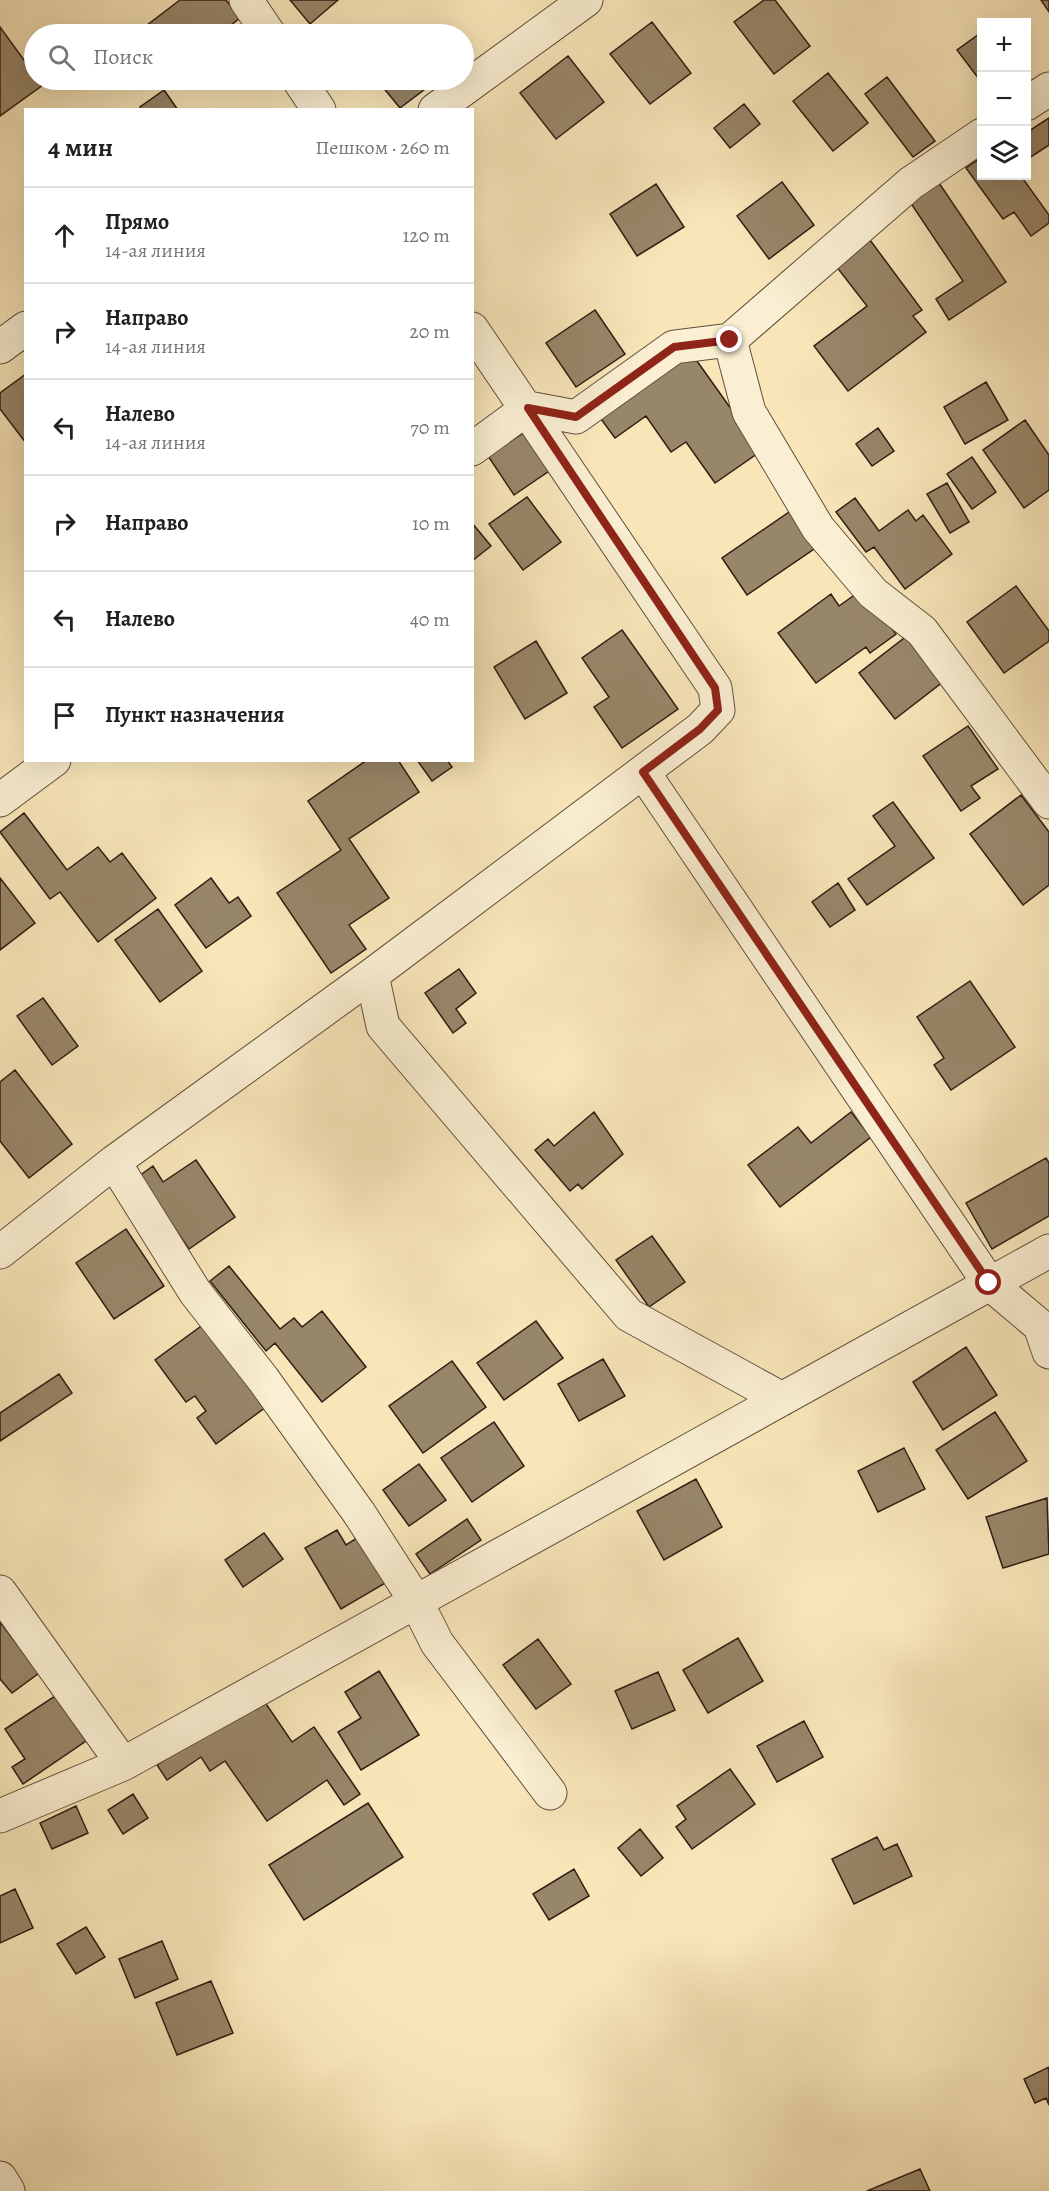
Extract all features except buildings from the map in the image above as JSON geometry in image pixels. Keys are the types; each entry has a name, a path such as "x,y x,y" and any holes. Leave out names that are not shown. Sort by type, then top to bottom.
{"street":[{"path":"246,0 262,24"},
{"path":"474,82 586,0"},
{"path":"1031,101 1049,89"},
{"path":"306,90 317,108"},
{"path":"438,108 462,90"},
{"path":"474,448 528,408 576,417 674,347 730,340 911,183 977,138"},
{"path":"0,347 24,329"},
{"path":"0,1252 114,1162 372,975 700,729 718,710 715,688 528,408 474,332"},
{"path":"730,340 748,412 818,528 873,593 922,631 1049,802"},
{"path":"0,800 51,762"},
{"path":"643,772 989,1283 1040,1326 1049,1352"},
{"path":"372,975 383,1026 629,1316 782,1399"},
{"path":"114,1162 195,1292 263,1379 352,1503 417,1603 437,1643 550,1793"},
{"path":"0,1816 123,1764 1049,1251"},
{"path":"0,1592 123,1764"},
{"path":"0,2178 8,2191"}],"route":[{"path":"730,340 674,347 626,384 576,417 528,408 715,688 718,710 700,729 643,772 989,1283"}]}
